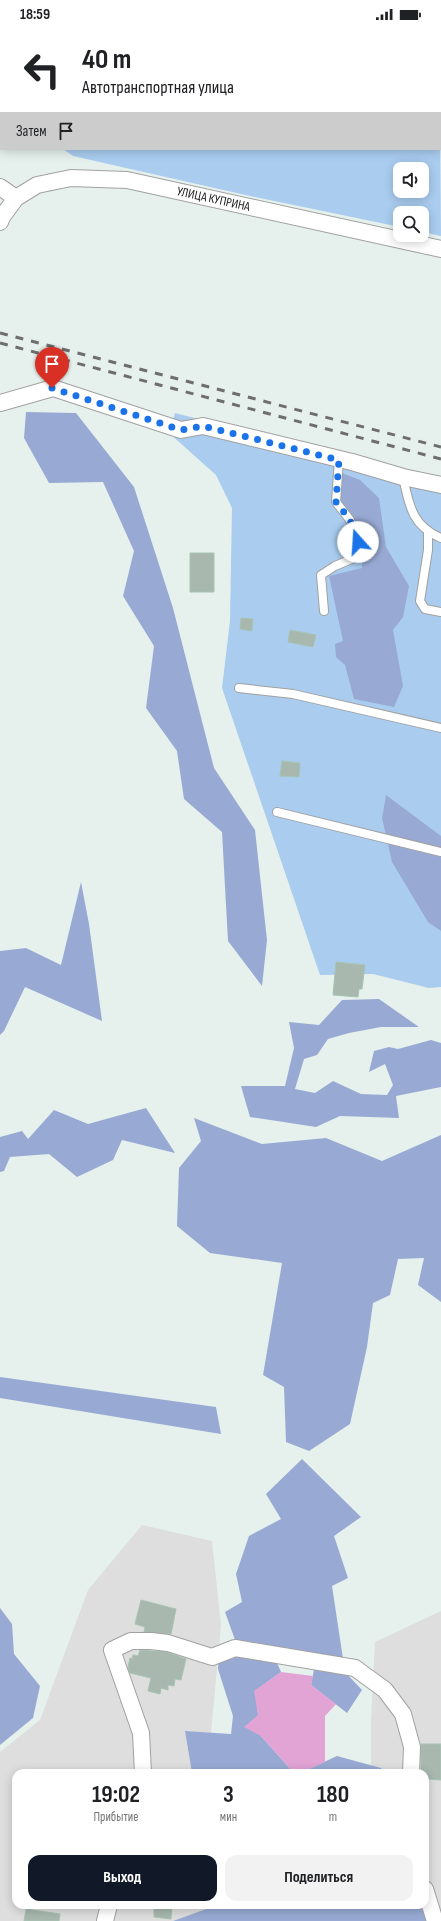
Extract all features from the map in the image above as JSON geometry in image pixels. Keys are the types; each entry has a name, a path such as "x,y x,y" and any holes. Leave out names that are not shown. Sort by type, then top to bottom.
{"street":[{"name":"УЛИЦА КУПРИНА","path":"0,222 2,216 16,198 37,185 71,178 127,180 441,249"},
{"path":"0,187 16,198"},
{"path":"0,403 52,388 181,430 203,426 403,477 441,485"},
{"path":"143,1769 141,1733 112,1650 131,1641 168,1643 212,1657 235,1648 355,1668 385,1690 403,1714 412,1747 411,1769"},
{"path":"429,1903 434,1921"},
{"path":"105,1921 108,1909"}],"lane":[{"path":"324,611 321,575 335,566 354,558 358,542 350,520 336,502 339,460"},
{"path":"403,477 410,510 428,532 441,538"},
{"path":"428,532 428,550 420,601 426,609 441,612"},
{"path":"239,688 293,694 441,728"},
{"path":"278,812 441,852"}],"shaded area":[{"path":"64,150 440,150 441,236 429,233 429,206 393,206 393,226 250,196 73,156"},
{"path":"26,412 76,413 134,487 173,608 214,768 255,830 267,940 262,986 228,941 222,832 184,799 177,751 146,708 154,646 123,596 134,551 103,482 49,483 24,438"},
{"path":"175,413 441,481 441,987 429,988 373,974 320,975 222,688 230,621 232,508 216,475 169,433"},
{"path":"342,473 360,480 379,498 386,547 409,586 403,617 393,630 403,686 394,707 354,699 345,665 336,657 335,644 343,641 329,576 362,568 362,540 351,518 338,501"},
{"path":"386,795 441,836 441,931 428,922 392,862 382,818"},
{"path":"81,882 89,924 102,1021 25,987 4,1031 0,1035 0,951 26,948 61,965"},
{"path":"379,999 419,1027 381,1027 349,1033 328,1039 317,1055 304,1059 295,1089 315,1093 333,1081 361,1094 387,1095 393,1085 385,1064 369,1072 374,1051 389,1047 398,1049 431,1040 441,1043 441,1087 396,1096 399,1118 340,1116 316,1127 250,1117 241,1086 285,1086 294,1048 289,1022 319,1025 342,1000"},
{"path":"146,1108 175,1153 122,1140 113,1160 77,1177 49,1154 10,1157 4,1171 0,1172 0,1137 22,1131 28,1139 54,1110 88,1124"},
{"path":"194,1118 262,1144 326,1138 382,1161 441,1135 441,1302 418,1285 424,1258 398,1259 390,1295 373,1303 367,1347 350,1424 309,1451 286,1442 284,1387 263,1375 282,1263 210,1253 177,1226 179,1168 201,1141"},
{"path":"0,1377 216,1407 221,1434 0,1398"},
{"path":"302,1459 361,1517 334,1536 348,1578 332,1586 345,1672 362,1690 347,1713 311,1685 316,1659 273,1653 281,1672 255,1691 261,1736 290,1769 191,1769 185,1731 231,1734 233,1716 218,1669 219,1650 239,1651 225,1612 242,1602 236,1574 249,1536 281,1519 266,1494"},
{"path":"142,1525 212,1541 221,1625 211,1733 185,1731 191,1769 12,1769 12,1909 206,1909 173,1921 0,1921 0,1752 40,1720 88,1590"},
{"path":"0,1608 12,1624 14,1654 40,1686 33,1718 0,1745"},
{"path":"441,1611 441,1921 426,1921 423,1909 429,1909 429,1769 371,1769 371,1721 375,1642"},
{"path":"281,1672 313,1676 311,1685 336,1704 325,1716 325,1762 309,1769 290,1769 261,1736 244,1727 258,1715 254,1691"},
{"path":"337,1756 381,1769 309,1769"},
{"path":"206,1909 423,1909 426,1921 173,1921"}],"building":[{"path":"190,553 214,553 214,592 190,592"},
{"path":"241,618 253,619 252,631 240,629"},
{"path":"290,630 316,635 313,647 288,642"},
{"path":"282,761 300,763 299,777 280,776"},
{"path":"336,962 365,965 362,989 359,989 358,997 333,995"},
{"path":"141,1600 176,1609 171,1634 144,1632 145,1627 135,1624"},
{"path":"140,1650 166,1652 186,1659 181,1680 175,1679 174,1686 168,1685 168,1690 161,1688 160,1694 148,1691 151,1678 130,1673 128,1667 130,1658 132,1659 133,1655 138,1656"},
{"path":"421,1744 441,1744 441,1780 429,1779 429,1769 421,1769"},
{"path":"26,1909 60,1914 59,1921 24,1921"},
{"path":"154,1909 172,1909 171,1919 154,1917"}],"railway":[{"path":"0,333 441,447"},
{"path":"0,343 441,459"}],"route":[{"path":"52,388 181,430 203,426 339,460 336,502 350,520 358,542"}]}
